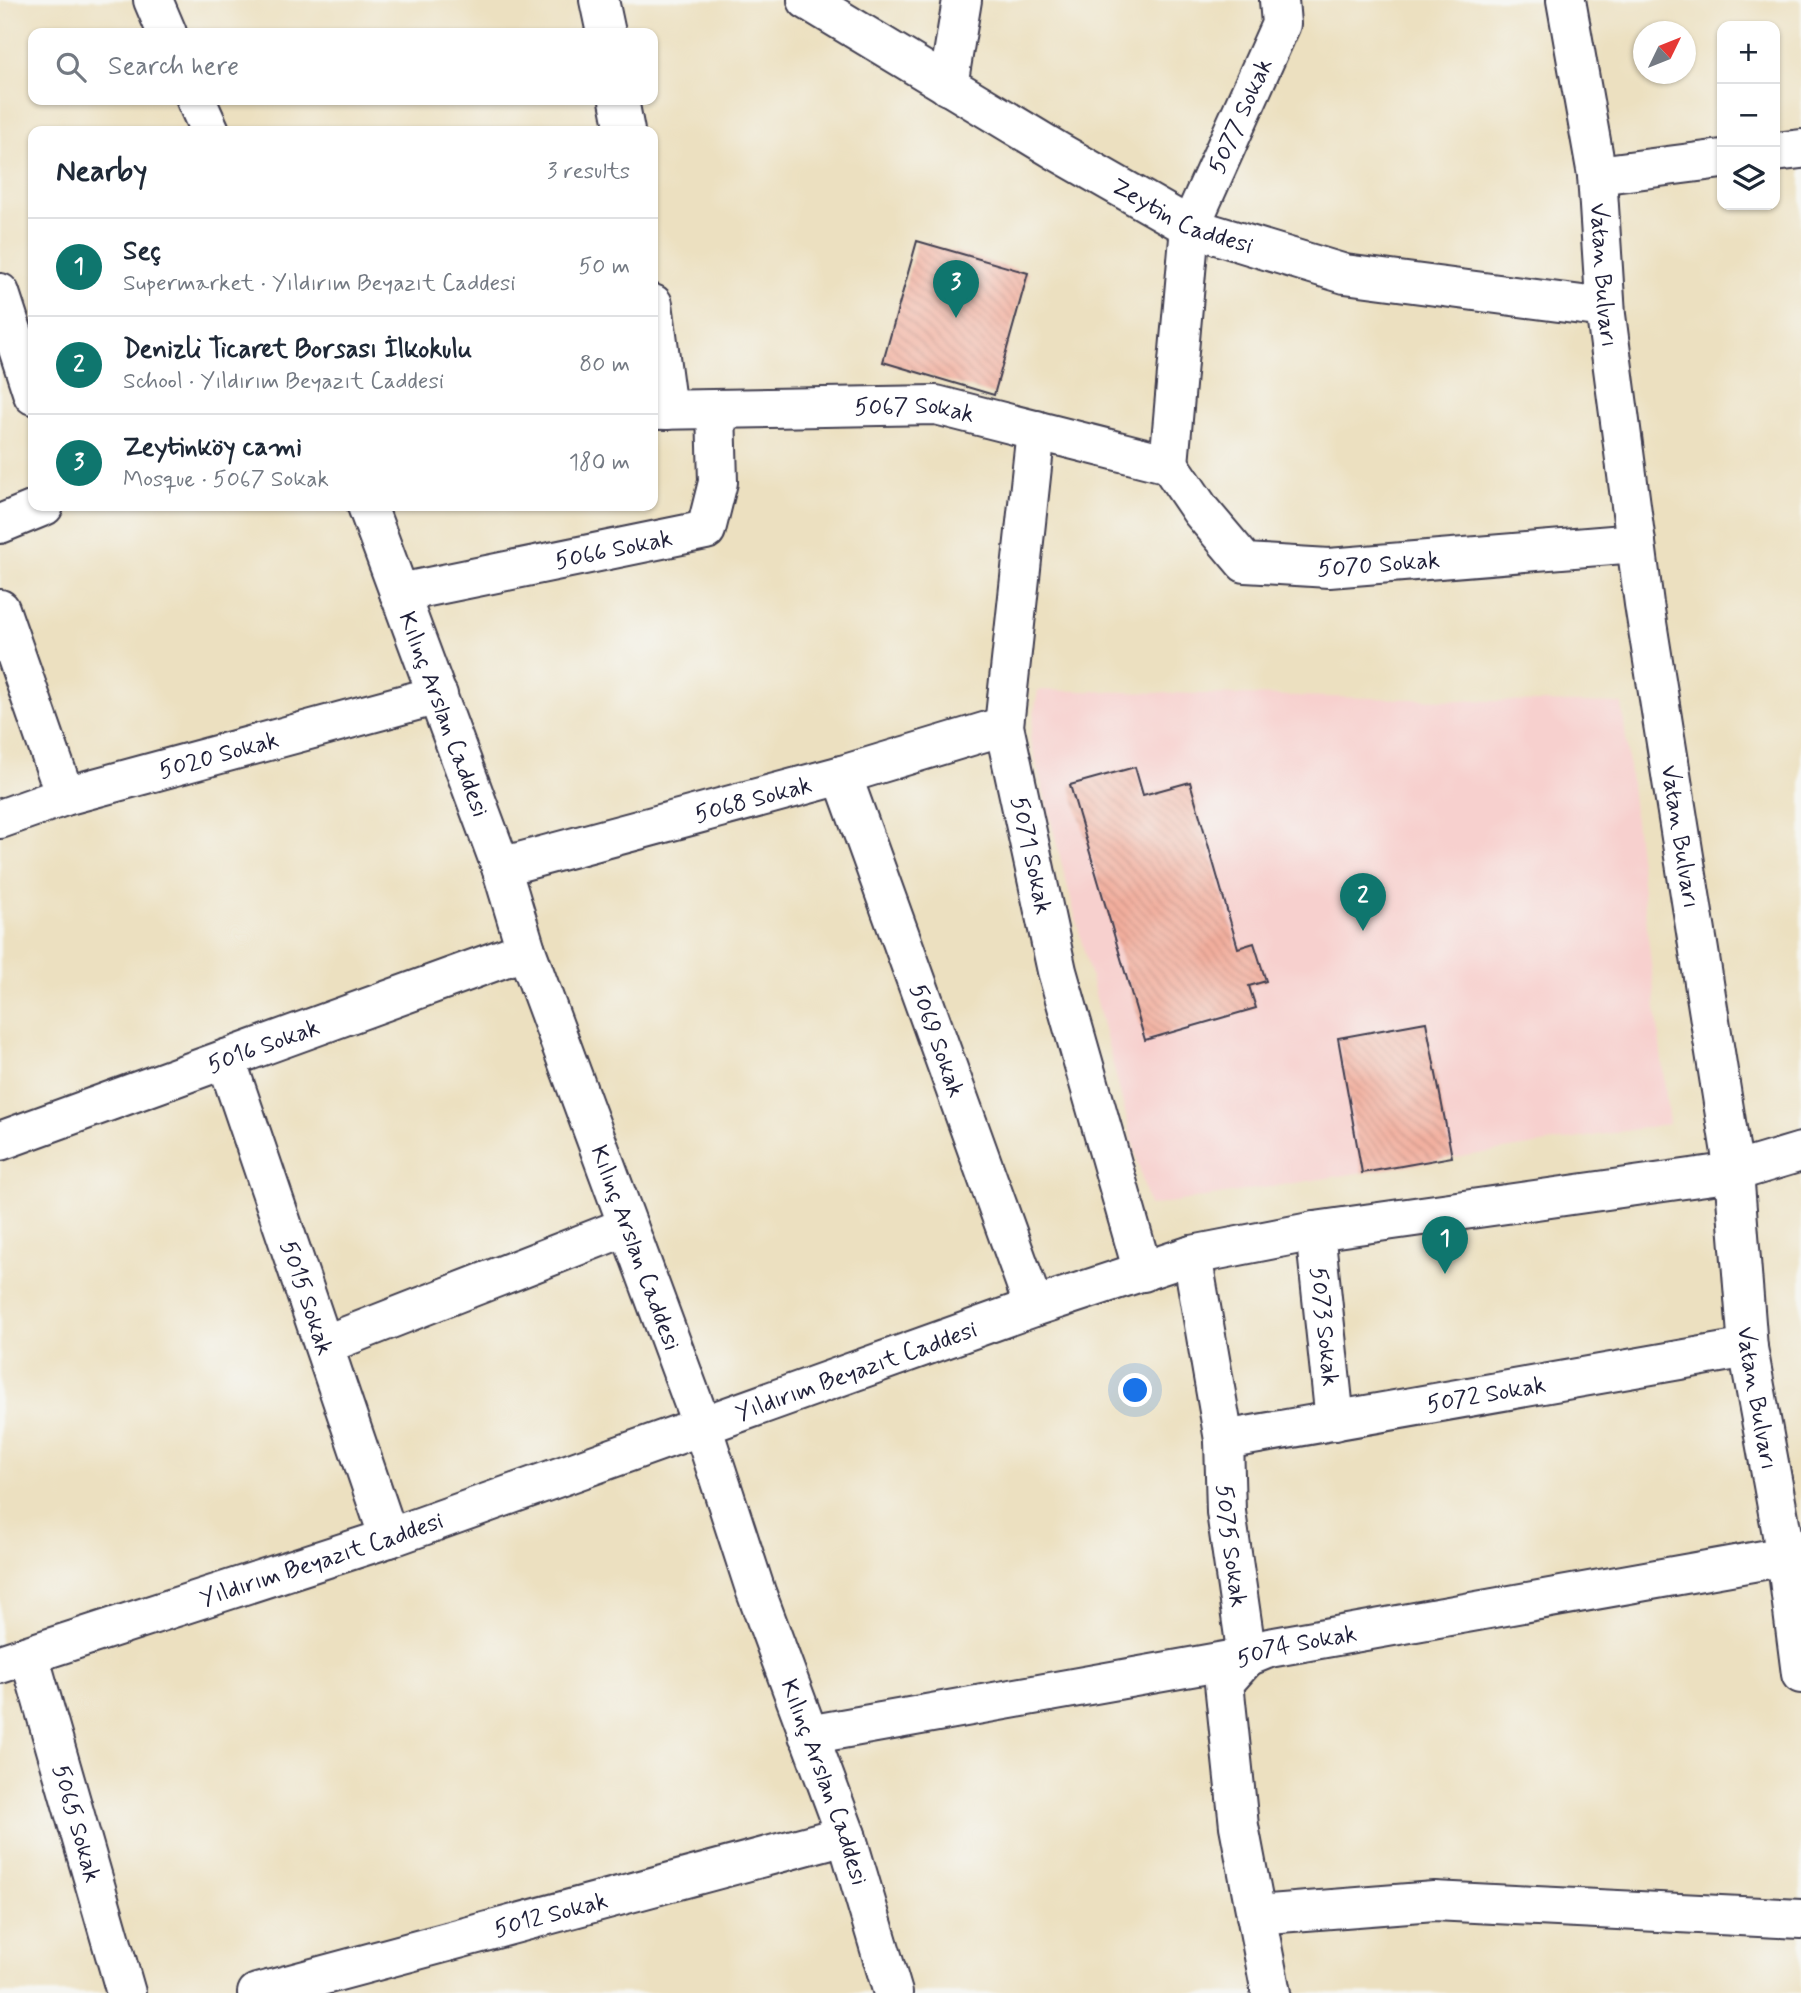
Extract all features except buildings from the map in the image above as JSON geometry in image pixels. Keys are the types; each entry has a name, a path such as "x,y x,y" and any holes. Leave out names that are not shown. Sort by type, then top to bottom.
{"street":[{"path":"153,0 165,28"},
{"path":"599,0 605,28"},
{"name":"Zeytin Caddesi","path":"807,0 1189,228 1345,274 1605,308"},
{"path":"948,86 962,0"},
{"name":"5077 Sokak","path":"1169,464 1189,228 1281,24 1279,0"},
{"name":"Vatan Bulvarı","path":"1566,0 1597,175 1605,308 1636,543 1734,1172 1748,1348 1786,1556 1801,1674"},
{"path":"199,105 208,126"},
{"path":"620,105 624,126"},
{"path":"1780,151 1801,149"},
{"path":"1597,175 1717,160"},
{"path":"0,293 28,380"},
{"path":"658,380 660,410"},
{"name":"5067 Sokak","path":"660,410 936,405 1169,464"},
{"name":"5066 Sokak","path":"399,593 706,530 718,482 716,410"},
{"name":"5071 Sokak","path":"1036,430 1004,726 1058,971 1143,1272"},
{"name":"5070 Sokak","path":"1169,464 1201,511 1245,563 1329,568 1636,543"},
{"path":"0,524 32,511"},
{"name":"Kılınç Arslan Caddesi","path":"369,511 501,867 526,950 702,1426 808,1735 846,1835 893,1993"},
{"path":"0,609 65,796"},
{"name":"5020 Sokak","path":"0,819 65,796 438,695"},
{"name":"5068 Sokak","path":"501,867 842,775 1004,726"},
{"name":"5069 Sokak","path":"842,775 1034,1307"},
{"name":"5016 Sokak","path":"0,1141 526,950"},
{"name":"5015 Sokak","path":"226,1059 390,1538"},
{"name":"Yıldırım Beyazıt Caddesi","path":"15,1659 390,1538 1034,1307 1192,1255 1315,1231 1734,1172 1801,1152"},
{"path":"324,1345 628,1226"},
{"name":"5073 Sokak","path":"1315,1231 1335,1420"},
{"name":"5075 Sokak","path":"1192,1255 1224,1440 1226,1511 1247,1657"},
{"name":"5072 Sokak","path":"1224,1440 1748,1348"},
{"name":"5074 Sokak","path":"808,1735 1247,1657 1269,1648 1786,1556"},
{"path":"1247,1657 1223,1683 1239,1826 1271,1993"},
{"name":"5065 Sokak","path":"15,1659 127,1993"},
{"name":"5012 Sokak","path":"257,1993 846,1835"},
{"path":"1256,1915 1434,1901 1801,1919"}],"shaded area":[{"path":"1038,690 1622,704 1669,1124 1149,1206 1030,739"}],"place":[{"name":"Zeytinköy cami","path":"956,318"},
{"name":"Denizli Ticaret Borsası İlkokulu","path":"1363,931"},
{"name":"Seç","path":"1445,1274"}]}
